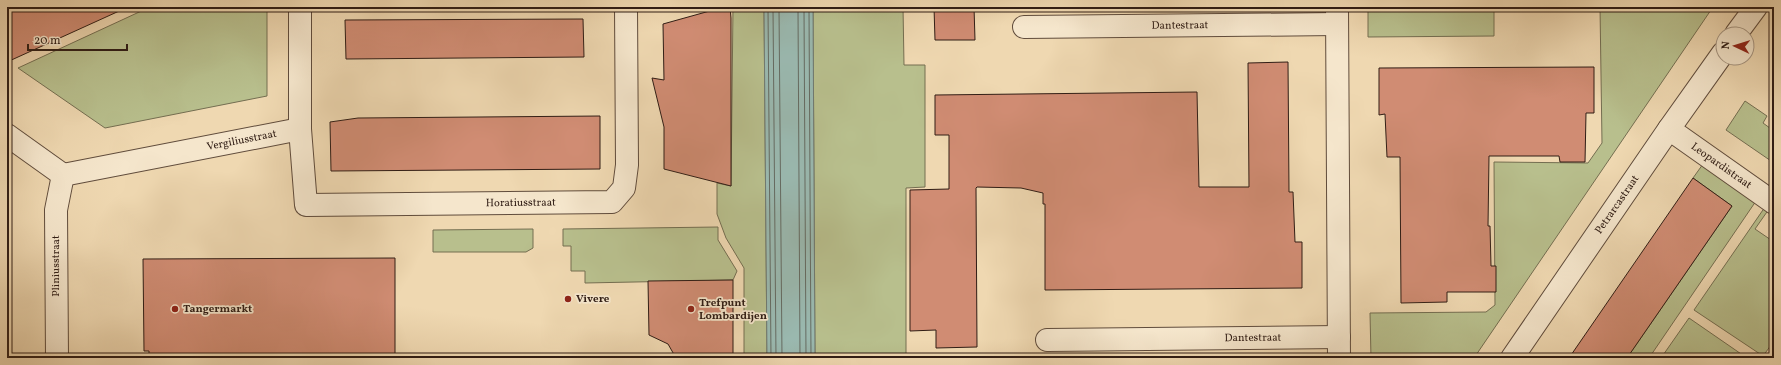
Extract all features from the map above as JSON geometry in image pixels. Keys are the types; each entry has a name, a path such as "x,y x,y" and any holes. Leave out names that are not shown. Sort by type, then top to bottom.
{"street":[{"path":"300,7 300,128"},
{"name":"Horatiusstraat","path":"300,128 306,205 612,202 624,188 626,165 626,7"},
{"path":"1742,26 1756,7"},
{"name":"Dantestraat","path":"1024,27 1337,16 1339,348 1047,340"},
{"name":"Petrarcastraat","path":"1512,358 1715,64"},
{"name":"Vergiliusstraat","path":"63,175 300,128"},
{"name":"Leopardistraat","path":"1669,129 1774,203"},
{"path":"7,134 63,175"},
{"name":"Pliniusstraat","path":"57,358 56,210 63,175"}],"green space":[{"path":"150,7 267,7 267,96 105,128 18,68"},
{"path":"733,7 764,7 767,358 744,358 744,268 726,238 717,214 717,183 731,186"},
{"path":"813,7 903,7 904,65 925,65 925,187 906,188 906,358 815,358"},
{"path":"1368,7 1414,9 1494,7 1494,36 1368,37"},
{"path":"1600,7 1713,7 1474,358 1371,358 1370,313 1486,312 1495,305 1494,162 1588,163 1602,143"},
{"path":"1745,101 1767,116 1763,123 1774,131 1774,163 1726,130"},
{"path":"1703,164 1756,201 1649,358 1645,355 1643,358 1627,358 1732,206 1693,178"},
{"path":"1765,207 1769,209 1755,229 1774,242 1774,341 1763,356 1694,310"},
{"path":"718,227 718,240 737,271 733,280 585,283 585,271 571,271 571,246 563,246 563,229"},
{"path":"533,229 533,248 526,252 433,252 433,230"},
{"path":"1689,318 1747,358 1661,358"}],"water":[{"path":"764,7 813,7 815,358 767,358"}],"building":[{"path":"7,7 128,7 7,62"},
{"path":"724,7 730,7 731,18 731,186 664,169 664,127 652,78 664,80 663,24"},
{"path":"934,7 974,7 975,40 935,40"},
{"path":"583,19 584,57 346,59 345,20"},
{"path":"1288,62 1289,192 1293,192 1295,242 1302,242 1302,288 1045,290 1045,204 1043,204 1043,193 1021,188 977,187 977,347 936,348 936,330 910,331 910,190 949,189 949,135 935,135 935,95 1197,92 1199,187 1249,187 1248,63"},
{"path":"1594,67 1594,113 1586,113 1585,162 1560,162 1559,156 1489,156 1488,226 1490,226 1491,266 1496,266 1496,292 1447,292 1447,302 1401,303 1400,157 1387,157 1385,114 1379,115 1379,68"},
{"path":"600,116 600,169 331,171 330,122 358,118"},
{"path":"1693,178 1732,206 1627,358 1569,358"},
{"path":"395,258 395,358 149,358 149,351 144,351 143,259"},
{"name":"Trefpunt Lombardijen","path":"733,280 733,358 676,358 668,344 649,335 648,281"}],"place":[{"name":"Vivere","path":"568,299"},
{"name":"Tangermarkt","path":"175,309"},
{"name":"Trefpunt Lombardijen","path":"691,309"}]}
